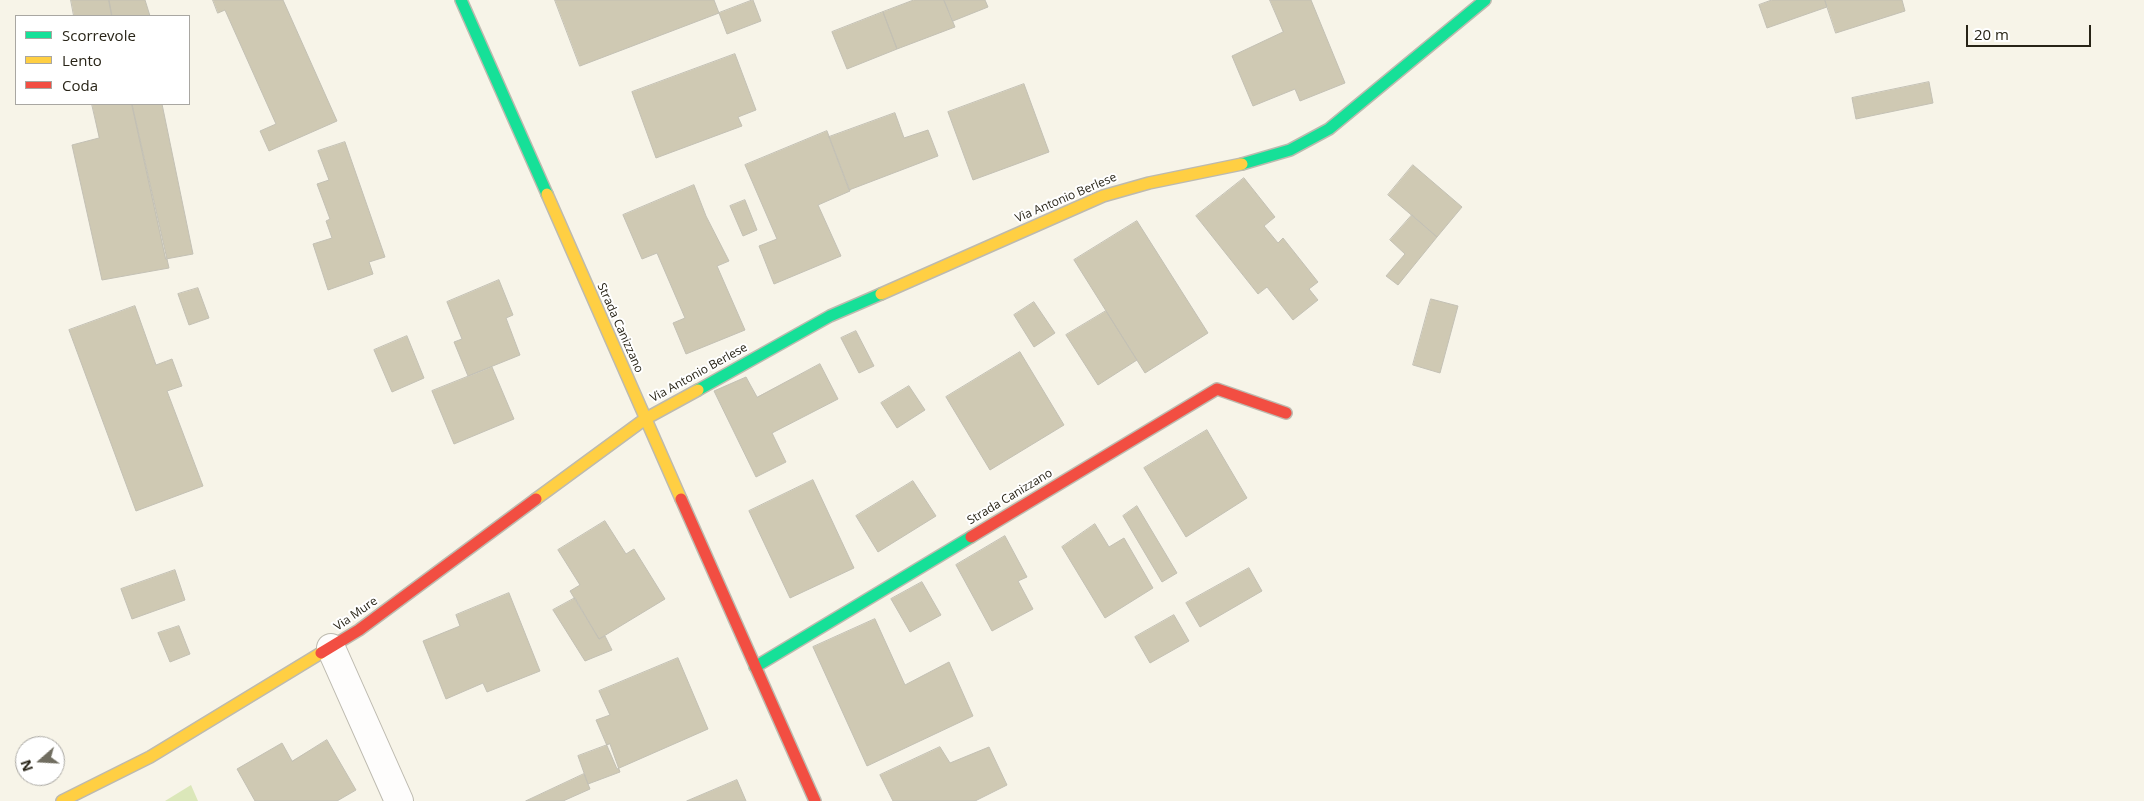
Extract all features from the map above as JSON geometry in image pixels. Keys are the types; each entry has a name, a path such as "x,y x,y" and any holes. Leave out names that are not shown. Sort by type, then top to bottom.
{"street":[{"name":"Strada Canizzano","path":"461,0 815,801"},
{"name":"Via Antonio Berlese","path":"645,418 830,316 1103,196 1129,186 1262,159 1292,150 1317,137 1345,118 1485,0"},
{"name":"Strada Canizzano","path":"755,667 1217,389 1286,413"},
{"name":"Via Mure","path":"62,801 150,757 359,630 645,418"},
{"path":"331,648 399,801"}],"green space":[{"path":"191,785 198,801 165,801"}],"building":[{"path":"71,0 109,0 112,15 74,15"},
{"path":"109,0 145,0 150,15 112,15"},
{"path":"213,0 283,0 337,121 269,151 260,131 276,124 225,10 218,13"},
{"path":"555,0 714,0 719,13 580,66"},
{"path":"753,0 761,21 727,34 719,13"},
{"path":"914,0 944,0 955,27 897,49 883,12"},
{"path":"944,0 985,0 988,7 953,21"},
{"path":"1270,0 1311,0 1345,83 1300,101 1295,89 1253,106 1232,56 1283,32"},
{"path":"1772,0 1825,0 1827,7 1767,28 1759,5"},
{"path":"1825,0 1902,0 1905,11 1836,33"},
{"path":"883,12 897,49 847,69 832,32"},
{"path":"735,54 756,110 738,117 742,126 656,158 632,92"},
{"path":"1929,82 1933,103 1856,119 1852,98"},
{"path":"1024,84 1049,152 973,180 948,112"},
{"path":"92,105 132,105 169,268 102,280 72,145 99,138"},
{"path":"132,105 162,105 193,254 166,259"},
{"path":"895,113 904,138 928,130 938,156 849,190 829,137"},
{"path":"827,131 850,191 818,205 841,256 774,284 759,246 777,239 745,165"},
{"path":"345,142 385,257 369,262 373,274 328,290 313,244 332,238 326,221 330,219 317,184 329,180 318,151"},
{"path":"1413,165 1462,207 1437,237 1388,195"},
{"path":"1244,178 1275,217 1264,226 1278,243 1283,238 1318,282 1309,289 1318,300 1293,320 1267,287 1258,294 1196,216"},
{"path":"694,185 706,216 729,261 717,266 745,330 686,354 673,323 685,318 657,253 642,259 623,215"},
{"path":"745,200 757,230 743,236 730,206"},
{"path":"1412,215 1437,237 1398,285 1386,276 1405,254 1390,240"},
{"path":"1137,221 1208,333 1145,373 1074,260"},
{"path":"499,280 513,315 506,318 520,355 468,376 454,342 462,339 447,302"},
{"path":"198,288 209,318 189,325 178,294"},
{"path":"1431,299 1458,306 1440,373 1413,365"},
{"path":"1034,302 1055,333 1034,347 1014,315"},
{"path":"135,306 156,365 172,359 182,386 167,391 203,486 136,511 69,330"},
{"path":"1106,311 1137,360 1098,385 1066,335"},
{"path":"856,331 874,366 859,373 841,338"},
{"path":"407,336 424,378 392,392 374,350"},
{"path":"1020,352 1064,425 990,470 946,397"},
{"path":"820,364 838,399 772,433 786,462 756,477 714,391 746,377 757,397"},
{"path":"492,367 514,419 454,444 432,391"},
{"path":"909,386 925,410 897,428 881,403"},
{"path":"1207,430 1247,498 1186,537 1144,468"},
{"path":"813,480 854,568 790,598 749,511"},
{"path":"913,481 936,516 878,552 856,516"},
{"path":"1137,506 1177,573 1162,582 1123,516"},
{"path":"605,521 626,554 634,549 665,599 599,639 570,591 580,585 558,550"},
{"path":"1095,524 1109,547 1124,538 1153,588 1105,618 1062,547"},
{"path":"1005,536 1027,577 1018,581 1033,609 992,631 956,565"},
{"path":"1249,568 1262,591 1200,627 1186,603"},
{"path":"175,570 185,600 132,619 121,589"},
{"path":"922,582 941,615 910,632 891,599"},
{"path":"509,593 540,671 487,692 483,683 446,699 423,641 460,626 456,615"},
{"path":"575,598 599,639 605,636 612,650 585,661 553,610"},
{"path":"1174,615 1189,641 1150,663 1135,637"},
{"path":"875,619 905,685 949,662 973,716 867,766 813,647"},
{"path":"179,626 190,654 170,662 158,633"},
{"path":"678,658 708,729 617,769 596,720 610,715 599,691"},
{"path":"327,740 356,790 337,801 255,801 237,769 282,743 292,761"},
{"path":"610,744 620,772 588,784 578,756"},
{"path":"940,747 950,763 989,747 1007,785 975,801 893,801 880,775"},
{"path":"584,774 590,789 563,801 526,801"},
{"path":"737,780 746,801 687,801"}],"traffic: fast":[{"path":"461,0 547,194"},
{"path":"1242,164 1290,150 1329,129 1485,0"},
{"path":"698,390 830,316 881,294"},
{"path":"755,667 971,537"}],"traffic: slow":[{"path":"881,294 1103,196 1149,183 1242,164"},
{"path":"547,194 681,499"},
{"path":"536,499 645,419 698,390"},
{"path":"62,801 150,757 321,653"}],"traffic: jam":[{"path":"971,537 1217,389 1286,413"},
{"path":"321,653 359,630 536,499"},
{"path":"681,499 815,801"}]}
